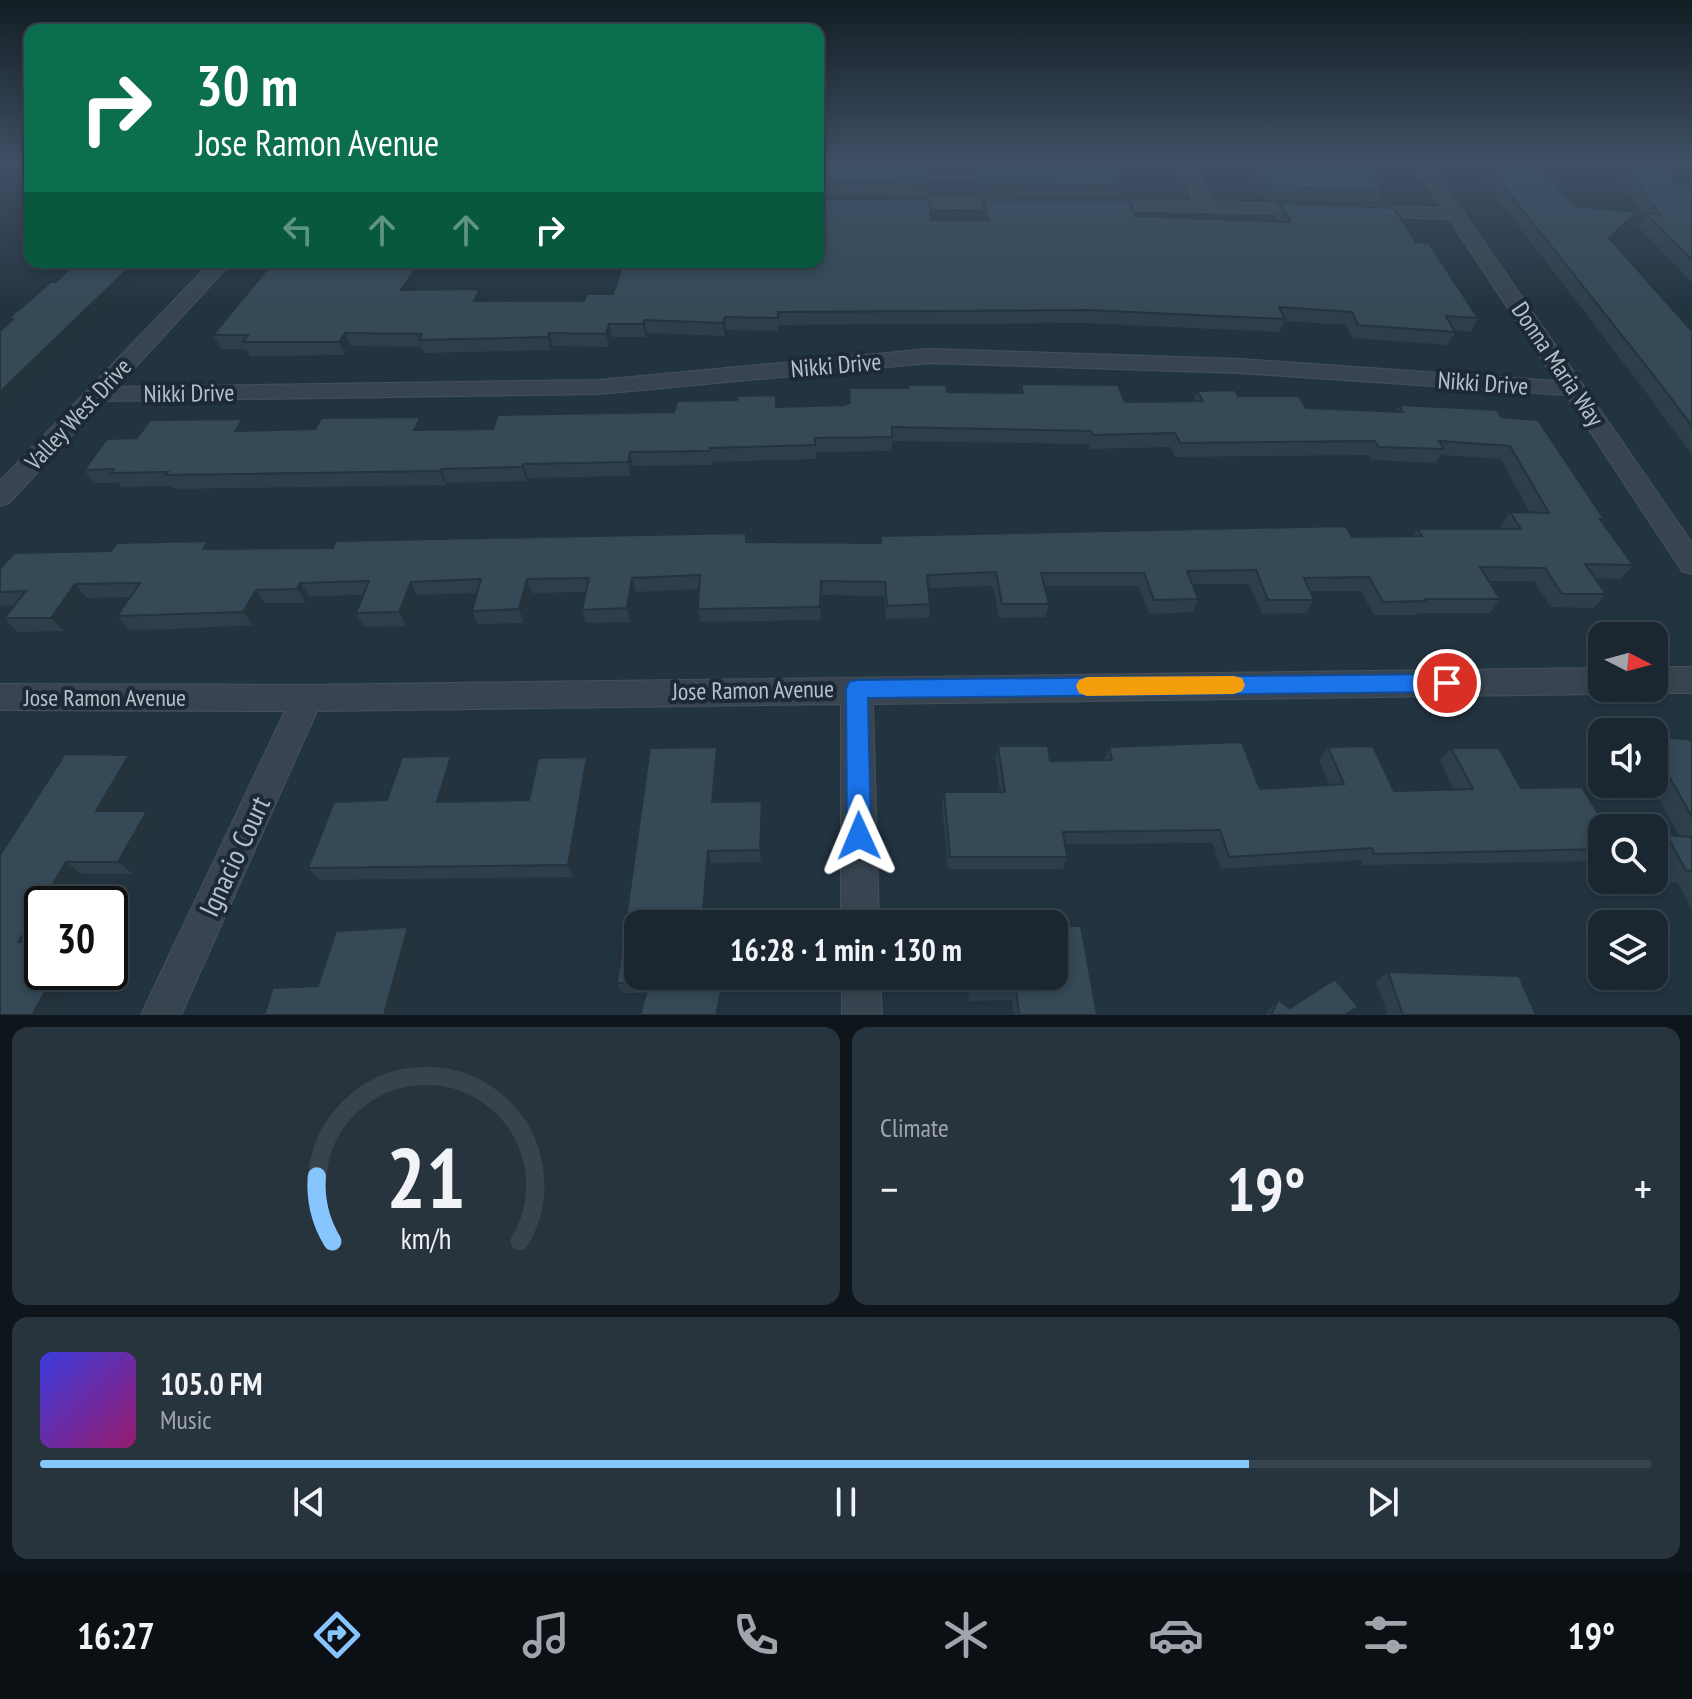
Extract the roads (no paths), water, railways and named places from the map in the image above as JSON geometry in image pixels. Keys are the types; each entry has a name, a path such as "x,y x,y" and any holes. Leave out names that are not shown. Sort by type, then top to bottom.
{"street":[{"path":"1378,211 1455,214"},
{"name":"Donna Maria Way","path":"1453,211 1692,564"},
{"name":"Valley West Drive","path":"0,497 216,268"},
{"name":"Nikki Drive","path":"96,394 599,387 929,356 1240,366 1576,389"},
{"path":"1668,680 1692,680"},
{"name":"Jose Ramon Avenue","path":"0,697 307,698 1588,681"},
{"path":"857,689 860,910"},
{"name":"Ignacio Court","path":"161,1015 307,698"},
{"path":"861,990 862,1015"}]}
